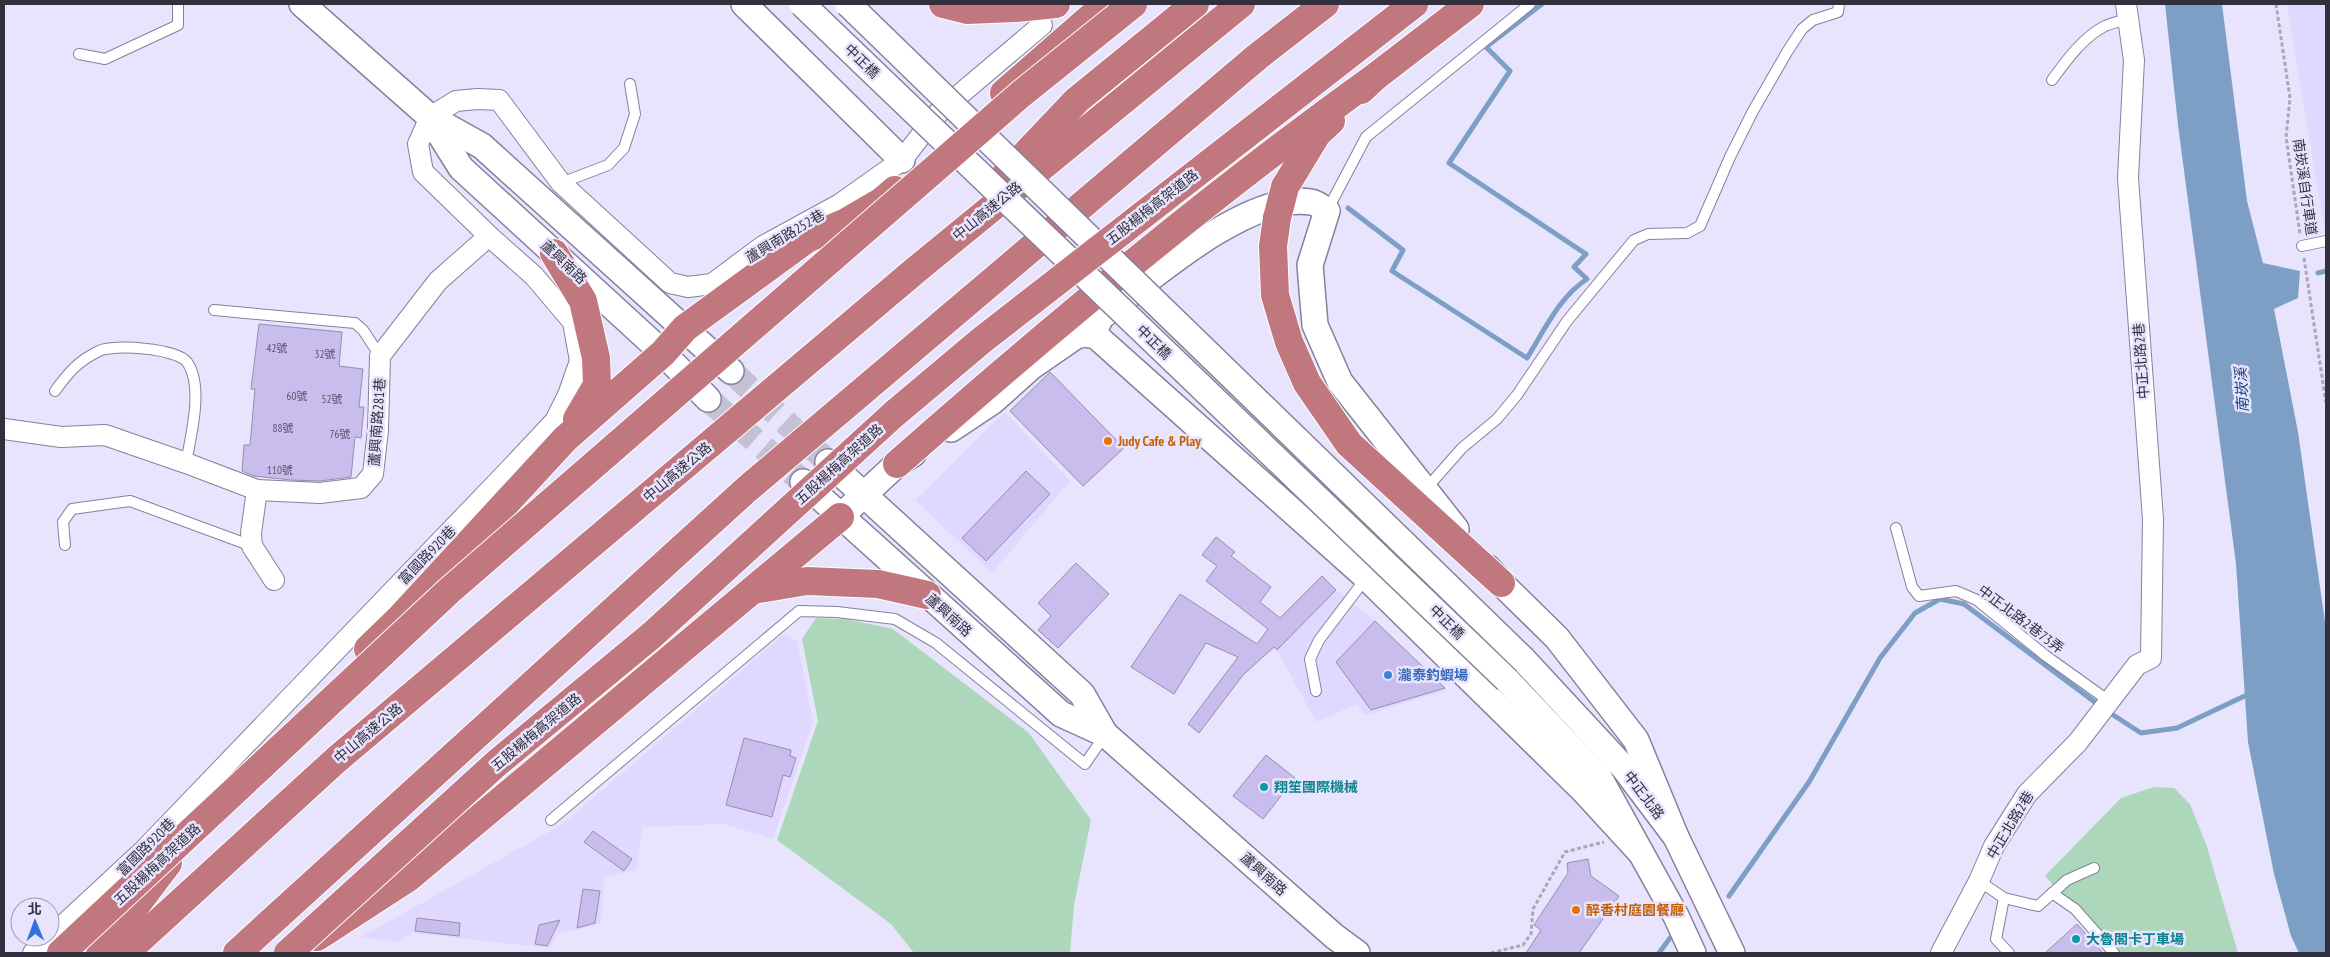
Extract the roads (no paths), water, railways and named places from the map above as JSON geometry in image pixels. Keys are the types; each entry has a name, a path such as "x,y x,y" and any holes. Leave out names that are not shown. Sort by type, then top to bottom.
{"highway":[{"path":"943,4 967,10 1016,8 1049,14"},
{"path":"100,953 219,795 400,618 565,439 662,353 685,328 807,239 846,222 882,201 1106,4"},
{"name":"五股楊梅高架道路","path":"61,953 450,590 1014,101 1133,4"},
{"path":"917,269 1076,100 1195,4"},
{"name":"中山高速公路","path":"125,953 336,760 917,269 1241,4"},
{"path":"237,953 747,489 1249,64 1325,4"},
{"name":"五股楊梅高架道路","path":"290,953 497,763 652,635 880,427 982,340 1414,4"},
{"path":"898,464 1005,369 1204,205 1470,4"},
{"path":"1374,77 1317,134 1285,187 1276,218 1273,246 1275,295 1289,342 1307,383 1348,444 1500,583"},
{"path":"554,253 584,300 596,358 597,384 565,439"},
{"path":"290,953 408,878 840,517"},
{"path":"752,590 807,581 878,584 927,595"}],"street":[{"name":"蘆興南路","path":"302,4 430,117 482,146 731,371"},
{"path":"744,4 902,160"},
{"name":"中正橋","path":"802,4 1507,680"},
{"name":"中正橋","path":"848,4 1523,658"},
{"name":"中正北路2巷","path":"1941,953 1979,881 1994,846 2026,794 2078,742 2137,665 2151,658 2153,519 2128,178 2134,60 2127,11"},
{"name":"蘆興南路252巷","path":"430,117 456,101 477,98 499,100 561,183 670,283 688,287 712,284 764,246 840,204 902,160 939,112 1049,14"},
{"name":"蘆興南路","path":"430,117 461,168 662,353 708,399"},
{"name":"富國路920巷","path":"33,953 151,843 555,421 568,395 580,361 573,322 534,276 489,236 423,172 418,144 430,117"},
{"path":"1096,336 1096,327 1101,317 1227,225 1260,209 1296,201 1313,202 1327,210 1310,265 1314,325 1340,382 1424,491 1500,583 1557,638 1636,740 1676,837"},
{"path":"380,356 438,281 489,236"},
{"path":"840,517 898,464 993,401 1031,367 1076,336 1084,334 1096,336 1366,577 1584,791 1640,852"},
{"name":"蘆興南路281巷","path":"4,429 61,437 105,435 257,490 320,493 361,488 373,474 378,430 380,356"},
{"name":"蘆興南路","path":"828,462 1082,694 1105,734"},
{"name":"蘆興南路","path":"803,482 1062,714 1105,734 1334,936 1357,953"},
{"path":"257,490 252,546 274,580"},
{"name":"中正北路","path":"1523,658 1624,768 1676,837 1732,953"},
{"name":"中正北路","path":"1507,680 1599,777 1676,916 1693,953"}],"lane":[{"path":"79,54 105,59 178,25 178,4"},
{"path":"1327,210 1366,137 1530,4"},
{"path":"1424,491 1462,448 1497,419 1517,395 1567,321 1634,240 1648,234 1687,233 1700,226 1734,149 1787,52 1802,29 1814,20 1839,8"},
{"path":"2052,80 2067,59 2084,42 2127,11"},
{"path":"561,183 608,165 624,148 635,114 630,84"},
{"path":"2302,246 2326,241"},
{"path":"214,310 355,323 364,330 380,356"},
{"path":"55,391 73,367 101,350 155,348 179,355 187,362 195,382 194,414 186,463"},
{"path":"65,546 63,522 72,509 130,501 252,546"},
{"name":"中正北路2巷73弄","path":"1896,528 1912,587 1920,596 1956,591 1977,600 2105,707"},
{"path":"1316,691 1310,659 1319,640 1366,577"},
{"path":"551,820 799,611 836,612 895,619 936,643 1085,764 1105,734"},
{"path":"1979,881 2004,898 2038,906 2067,880 2094,868"},
{"path":"2052,893 2075,909 2114,953"},
{"path":"2004,898 1996,939 2009,953"}],"water":[{"name":"南崁溪","path":"2165,4 2222,4 2247,201 2263,263 2300,271 2298,298 2274,309 2298,432 2326,629 2326,953 2299,953 2291,936 2274,874 2248,742 2236,564 2178,125"}],"waterway":[{"path":"1348,208 1403,250 1392,271 1527,358 1560,305 1577,286 1587,279 1574,267 1586,254 1449,163 1510,71 1486,47 1542,4"},
{"path":"2318,273 2326,271"},
{"path":"1729,896 1809,782 1880,658 1915,613 1940,599 1964,604 2100,706"},
{"path":"2107,711 2141,733 2177,728 2251,693"},
{"path":"1659,953 1670,938"}],"tunnel":[{"path":"731,371 828,462"},
{"path":"708,399 803,482"}],"place":[{"name":"Judy Cafe & Play","path":"1108,441"},
{"name":"瀧泰釣蝦場","path":"1388,675"},
{"name":"翔笙國際機械","path":"1264,787"},
{"name":"醉香村庭園餐廳","path":"1576,910"},
{"name":"大魯閣卡丁車場","path":"2076,939"}]}
